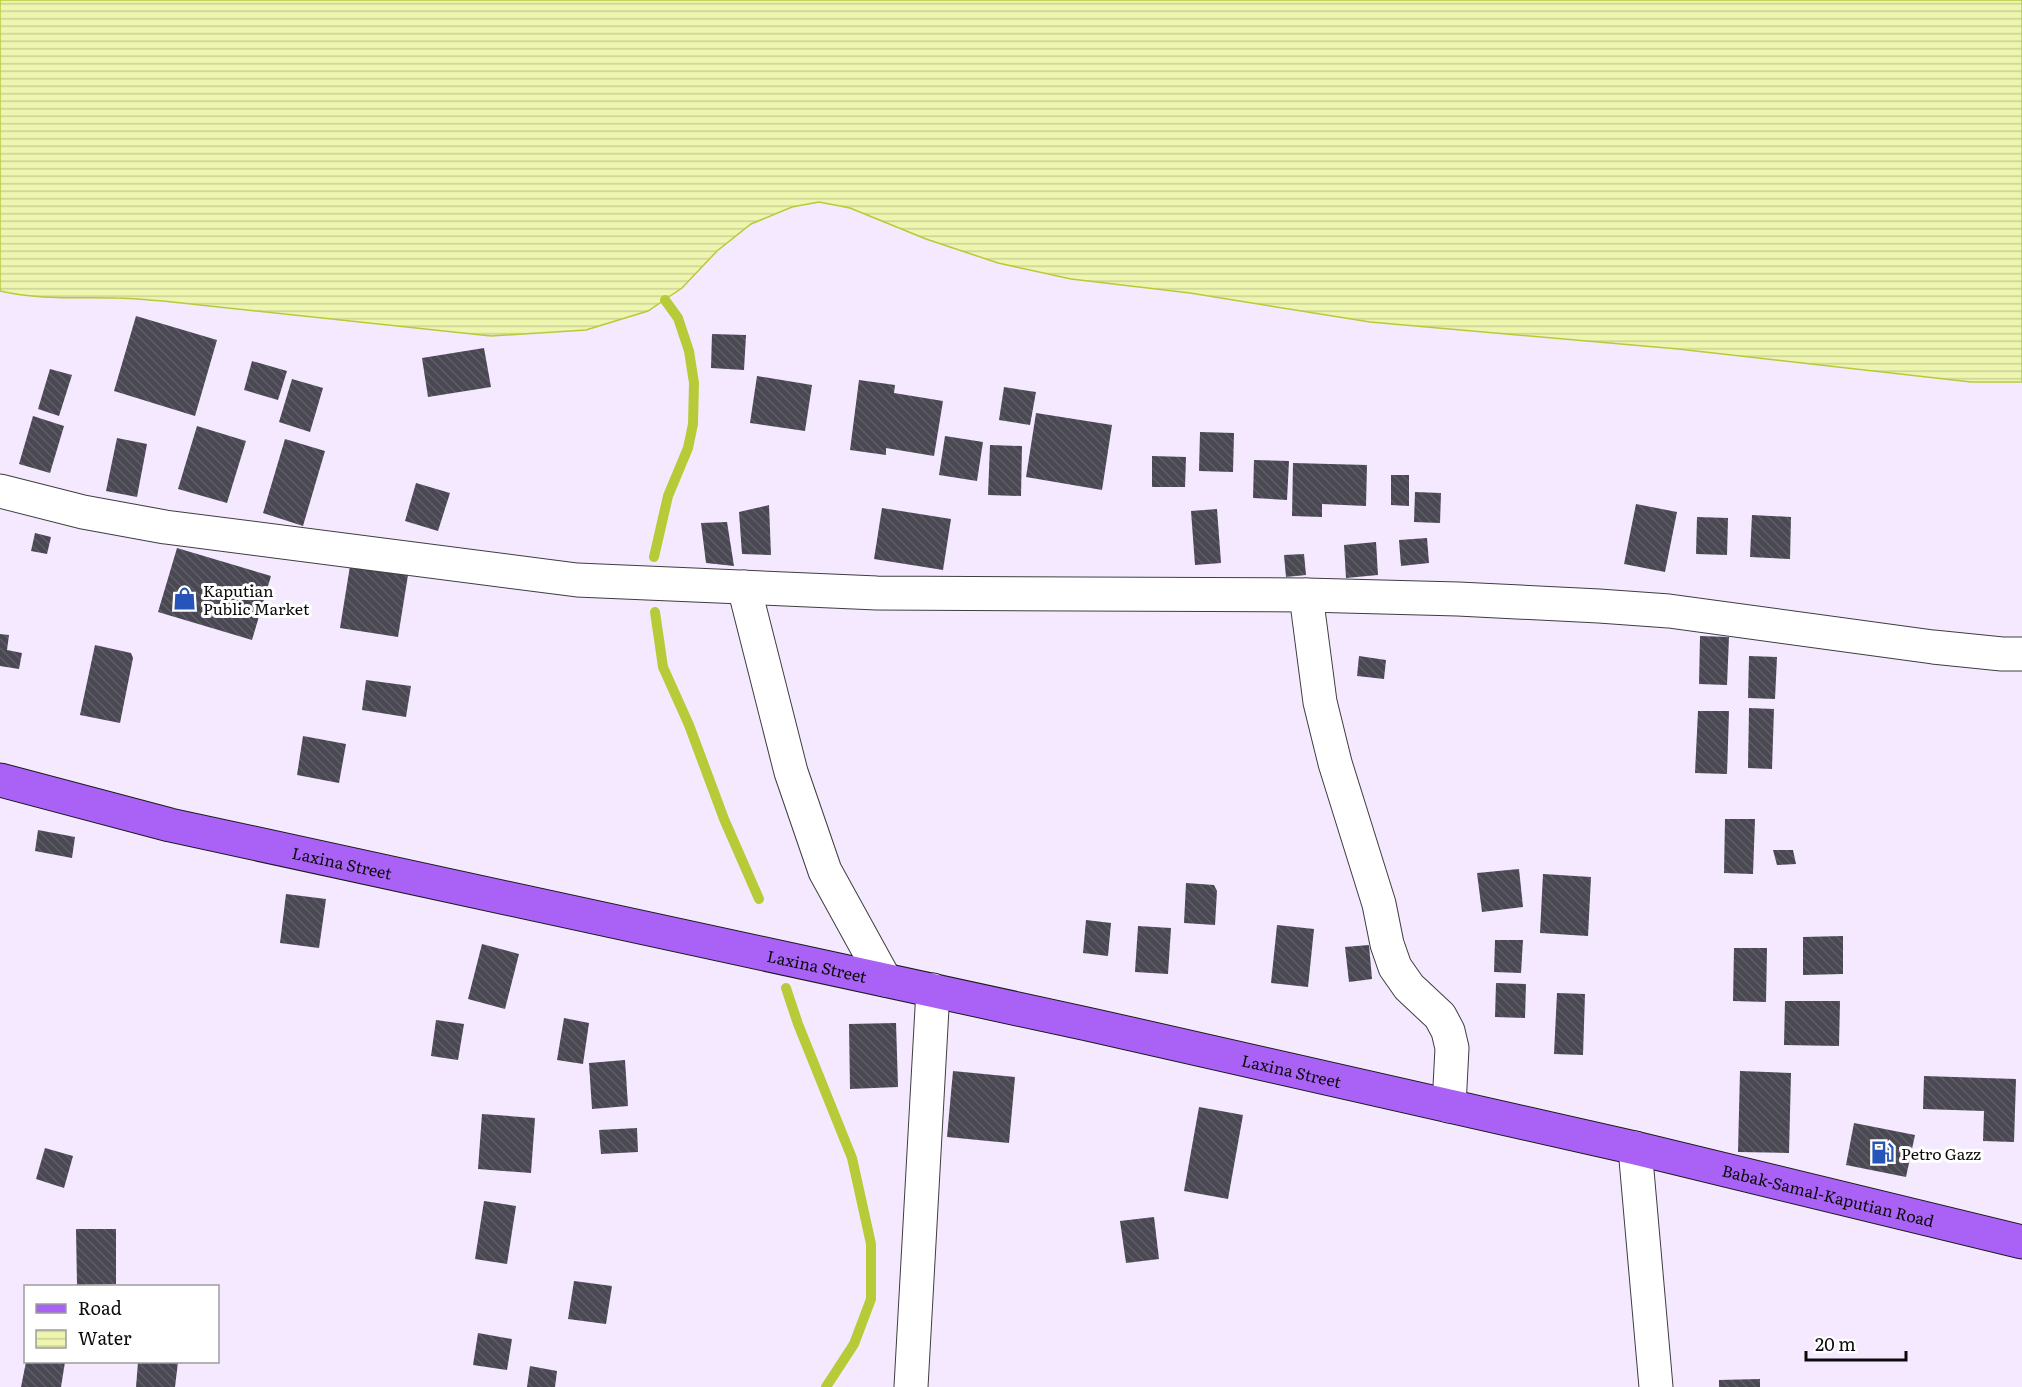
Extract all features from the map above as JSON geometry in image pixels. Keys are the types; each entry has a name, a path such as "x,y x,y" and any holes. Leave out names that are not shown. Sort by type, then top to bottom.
{"main road":[{"name":"Laxina Street","path":"0,780 170,825 933,990 1635,1148"},
{"name":"Babak-Samal-Kaputian Road","path":"1635,1148 2022,1242"}],"street":[{"path":"0,491 83,512 165,527 588,581 877,593 1306,595 1458,599 1658,610 1933,647 2022,654"},
{"path":"744,587 791,772 825,871 885,980"},
{"path":"1306,595 1320,702 1335,763 1379,904 1395,967 1409,987 1440,1016 1449,1031 1452,1048 1449,1106"},
{"path":"911,1387 933,990"},
{"path":"1635,1148 1656,1387"}],"water":[{"path":"0,0 2022,0 2022,382 1971,382 1678,349 1370,322 1190,293 1071,279 998,263 926,239 850,208 819,202 792,207 751,224 717,251 682,288 648,311 586,330 491,336 163,301 14,294 0,291"}],"building":[{"path":"136,316 217,340 195,416 114,391"},
{"path":"712,334 746,335 744,370 711,368"},
{"path":"484,348 491,387 428,397 422,358"},
{"path":"252,361 287,371 278,400 244,390"},
{"path":"50,369 72,375 59,416 38,409"},
{"path":"757,376 812,385 805,431 750,423"},
{"path":"292,379 323,388 310,432 279,422"},
{"path":"859,380 895,385 894,393 943,401 934,456 886,448 886,455 850,450"},
{"path":"1004,387 1036,392 1030,425 999,420"},
{"path":"1036,413 1112,425 1102,490 1026,477"},
{"path":"33,416 64,426 50,473 19,464"},
{"path":"197,426 246,441 227,503 178,489"},
{"path":"1200,432 1234,433 1233,472 1199,471"},
{"path":"945,436 983,442 977,481 939,475"},
{"path":"117,438 147,444 137,497 106,491"},
{"path":"285,439 325,451 303,526 263,513"},
{"path":"990,445 1022,446 1021,496 988,495"},
{"path":"1152,456 1186,457 1185,487 1152,487"},
{"path":"1254,460 1289,461 1287,500 1253,498"},
{"path":"1293,463 1367,465 1366,506 1322,504 1322,517 1292,516"},
{"path":"1391,475 1409,475 1409,506 1391,505"},
{"path":"416,483 450,493 438,531 405,521"},
{"path":"1415,492 1441,493 1440,523 1414,522"},
{"path":"1636,504 1677,512 1665,572 1624,564"},
{"path":"769,505 771,555 742,554 739,512"},
{"path":"882,508 951,519 943,570 874,559"},
{"path":"1217,509 1221,563 1195,565 1191,511"},
{"path":"1752,515 1791,517 1790,559 1750,557"},
{"path":"1697,517 1728,518 1727,555 1696,554"},
{"path":"727,522 734,566 706,563 701,523"},
{"path":"35,533 51,537 47,554 31,551"},
{"path":"1427,538 1429,563 1401,566 1399,540"},
{"path":"1376,542 1378,575 1346,578 1344,545"},
{"path":"177,548 271,576 252,640 158,612"},
{"path":"1304,554 1306,575 1286,577 1284,555"},
{"path":"350,566 408,575 398,637 340,628"},
{"path":"0,634 9,635 7,650 22,653 19,669 0,666"},
{"path":"1700,636 1729,637 1727,685 1699,684"},
{"path":"95,645 131,653 133,658 120,723 80,715"},
{"path":"1359,656 1386,660 1384,679 1357,676"},
{"path":"1749,656 1777,657 1775,699 1748,698"},
{"path":"366,680 411,686 406,717 362,710"},
{"path":"1749,708 1774,709 1772,769 1748,768"},
{"path":"1698,711 1729,711 1727,774 1695,773"},
{"path":"303,736 346,744 339,783 297,775"},
{"path":"1725,819 1755,819 1753,874 1724,873"},
{"path":"38,830 75,837 72,858 35,851"},
{"path":"1773,850 1793,850 1796,864 1777,865"},
{"path":"1519,869 1523,907 1482,912 1477,873"},
{"path":"1543,874 1591,877 1588,936 1540,933"},
{"path":"1186,883 1214,885 1217,891 1215,925 1184,923"},
{"path":"286,894 326,899 319,948 280,943"},
{"path":"1086,920 1111,923 1108,956 1083,953"},
{"path":"1277,925 1314,929 1308,987 1271,983"},
{"path":"1138,926 1171,928 1168,974 1135,972"},
{"path":"1843,936 1843,974 1803,975 1803,937"},
{"path":"1495,940 1523,940 1521,973 1494,972"},
{"path":"482,944 519,954 505,1009 468,999"},
{"path":"1369,945 1372,979 1349,982 1345,947"},
{"path":"1734,948 1767,948 1766,1002 1733,1001"},
{"path":"1496,983 1526,984 1525,1018 1495,1017"},
{"path":"1557,993 1585,994 1583,1055 1554,1054"},
{"path":"1785,1001 1840,1001 1839,1046 1784,1045"},
{"path":"564,1018 589,1023 583,1064 557,1060"},
{"path":"436,1020 464,1024 458,1060 431,1056"},
{"path":"896,1023 898,1087 850,1089 849,1024"},
{"path":"625,1060 628,1106 592,1109 589,1063"},
{"path":"953,1071 1015,1077 1009,1143 947,1137"},
{"path":"1740,1071 1791,1073 1789,1153 1738,1152"},
{"path":"1924,1076 2016,1079 2014,1142 1983,1141 1984,1111 1923,1109"},
{"path":"1199,1107 1243,1115 1228,1199 1184,1191"},
{"path":"482,1114 535,1118 531,1173 478,1169"},
{"path":"1854,1123 1915,1135 1906,1177 1846,1165"},
{"path":"637,1128 638,1152 601,1154 599,1130"},
{"path":"45,1148 73,1156 64,1188 36,1179"},
{"path":"484,1201 516,1206 507,1264 475,1259"},
{"path":"1154,1217 1159,1259 1126,1263 1120,1221"},
{"path":"76,1229 116,1229 116,1284 77,1285"},
{"path":"574,1281 612,1286 606,1324 568,1319"},
{"path":"478,1333 512,1339 507,1370 473,1365"},
{"path":"26,1363 65,1363 61,1387 21,1387"},
{"path":"138,1363 178,1363 175,1387 136,1387"},
{"path":"530,1366 557,1371 555,1387 527,1387"},
{"path":"1760,1379 1760,1387 1719,1387 1719,1380"}],"waterway":[{"path":"654,557 668,496 688,448 693,424 694,383 689,351 678,318 665,300"},
{"path":"655,612 663,667 689,725 724,819 759,899"},
{"path":"786,988 798,1024 852,1158 871,1244 871,1299 854,1344 826,1387"}],"place":[{"name":"Kaputian Public Market","path":"185,599"},
{"name":"Petro Gazz","path":"1883,1153"}]}
